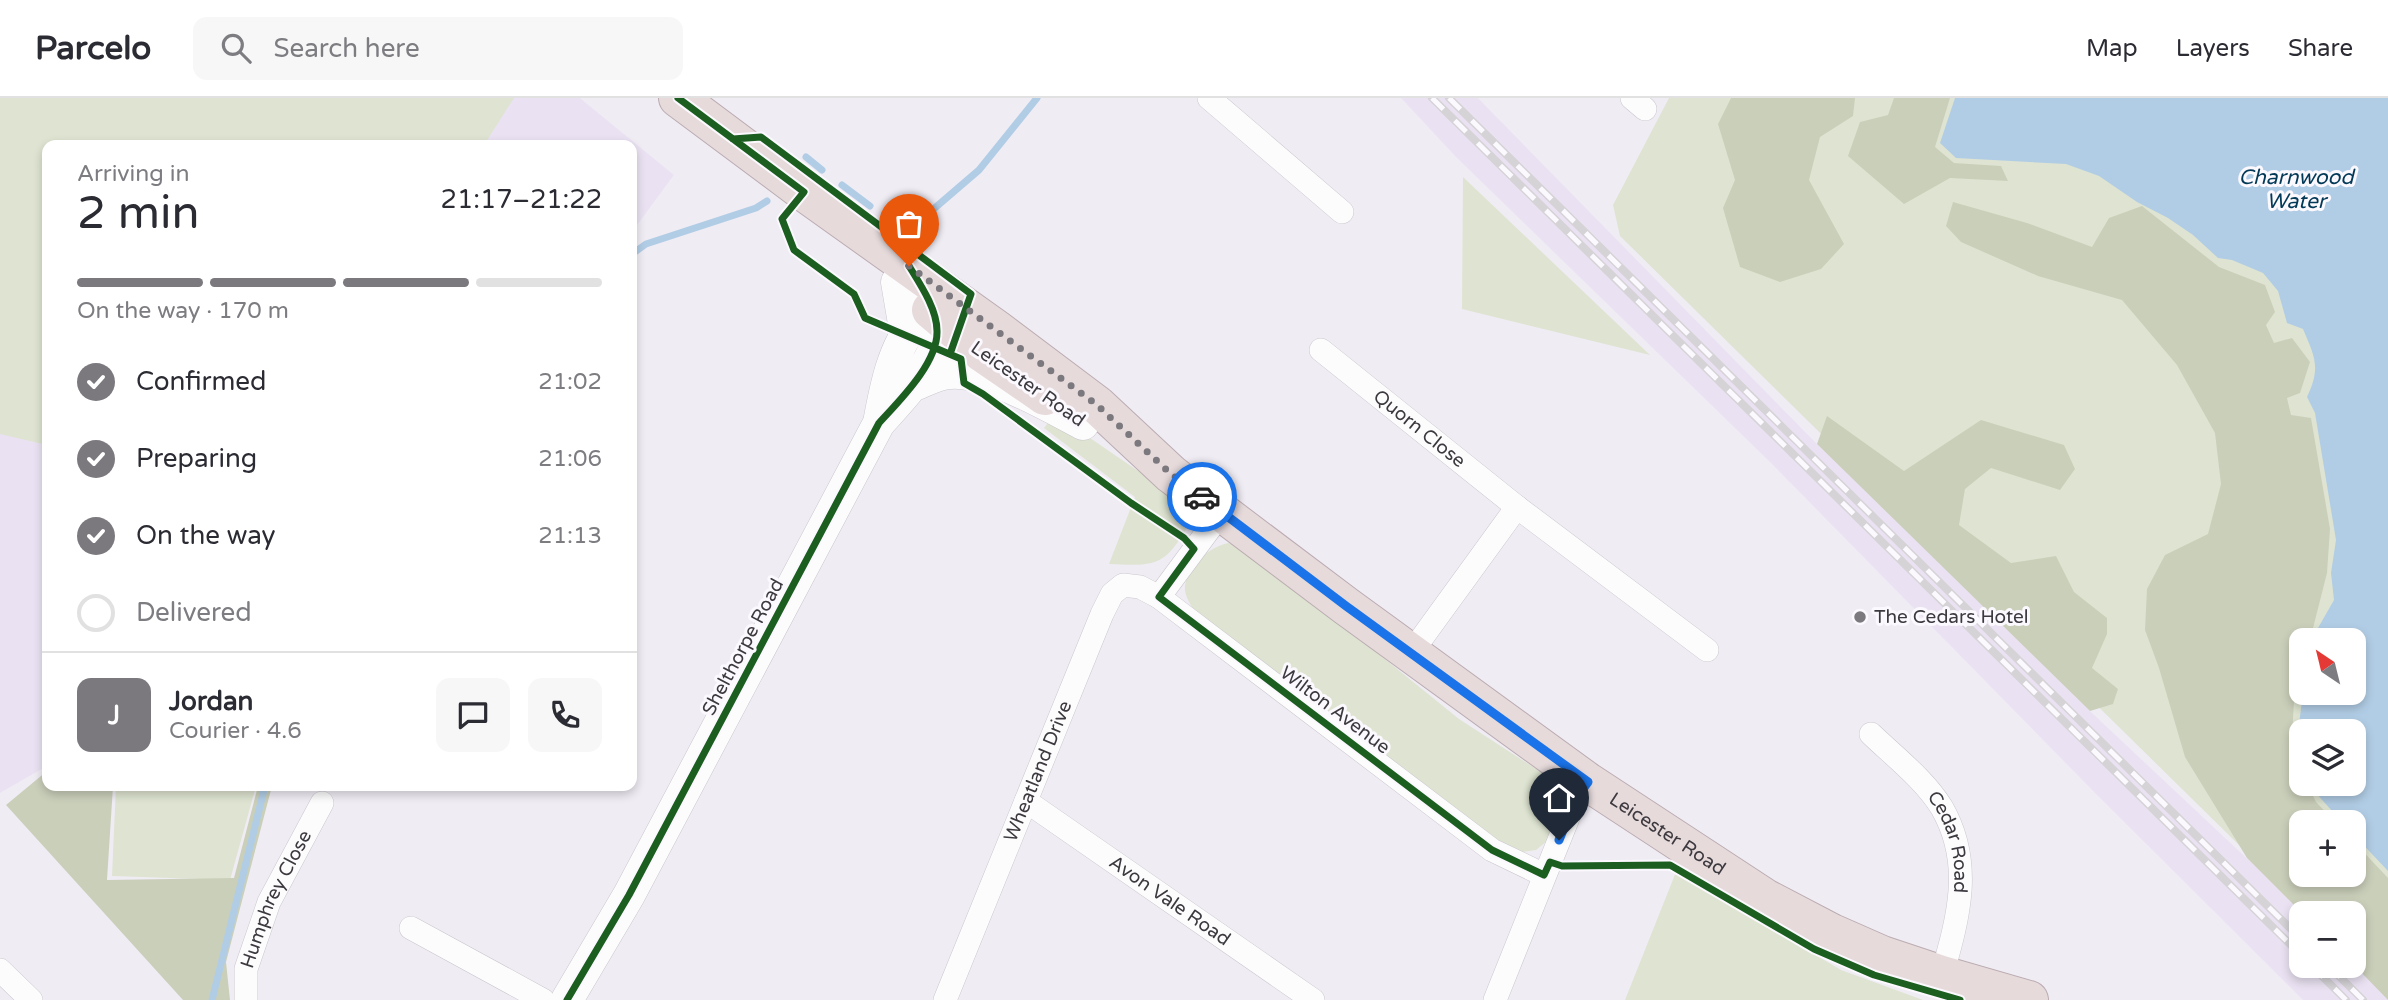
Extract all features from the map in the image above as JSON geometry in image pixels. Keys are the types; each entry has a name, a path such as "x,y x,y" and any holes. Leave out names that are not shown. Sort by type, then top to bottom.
{"highway":[{"name":"Leicester Road","path":"678,98 804,192 903,274 934,318 1083,424 1171,474"},
{"name":"Leicester Road","path":"934,318 1097,405 1171,474 1411,653 1588,782 1765,898 1869,950 2029,1000"}],"street":[{"path":"1209,98 1342,212"},
{"name":"Shelthorpe Road","path":"567,1000 629,895 879,424 912,386 935,348 937,330 934,318 903,274"},
{"name":"Shelthorpe Road","path":"879,424 887,377 934,318"},
{"name":"Quorn Close","path":"1321,350 1517,507 1707,650"},
{"name":"Shelthorpe Road","path":"912,386 944,373 962,373 1018,390 1083,424"},
{"path":"1411,653 1517,507"},
{"path":"1159,597 1222,512"},
{"name":"Wheatland Drive","path":"945,1000 1112,594 1124,585 1140,587 1159,597"},
{"name":"Wilton Avenue","path":"1159,597 1492,850 1544,875"},
{"name":"Cedar Road","path":"1871,734 1917,778 1942,808 1959,852 1962,893 1942,975"},
{"path":"1495,1000 1576,798 1588,782"},
{"name":"Avon Vale Road","path":"1026,801 1313,1000"},
{"name":"Humphrey Close","path":"246,1000 246,969 269,902 322,803"},
{"path":"411,928 543,1000"},
{"path":"0,970 31,1000"}],"shaded area":[{"path":"0,98 580,98 631,140 42,140 42,769 0,793"},
{"path":"1401,98 1478,98 1817,444 2090,711 2292,901 2289,901 2289,978 2366,978 2366,973 2388,995 2388,1000 2303,1000 1771,463 1456,157"},
{"path":"637,145 674,175 637,225"}],"green space":[{"path":"0,98 514,98 487,140 42,140 42,444 0,434"},
{"path":"1669,98 2388,98 2388,993 2366,942 2366,901 2296,901 1620,236 1613,205"},
{"path":"1731,98 1855,98 1853,116 1820,137 1809,180 1844,244 1821,269 1780,282 1740,267 1723,208 1735,180 1718,124"},
{"path":"1894,98 1950,98 1935,147 1954,163 2001,166 2008,181 1950,178 1904,204 1848,156 1860,122 1888,115"},
{"path":"1463,177 1650,355 1462,309"},
{"path":"1953,202 2027,223 2092,247 2109,218 2142,206 2219,267 2265,285 2275,312 2266,325 2274,343 2292,338 2310,362 2300,393 2287,398 2291,415 2311,418 2330,529 2327,573 2313,628 2289,628 2289,705 2294,705 2293,719 2289,719 2289,796 2313,796 2324,810 2289,810 2289,887 2366,887 2366,855 2388,878 2388,1000 2366,977 2366,901 2290,901 2247,858 2185,757 2145,630 2147,589 2165,555 2208,534 2221,484 2215,433 2177,365 2122,300 2038,276 1961,242 1946,226"},
{"path":"1055,414 1179,499 1188,508 1192,519 1168,554 1160,560 1140,565 1109,564 1135,497 1044,428"},
{"path":"1827,416 1904,471 1981,420 2064,445 2075,469 2060,490 1991,468 1965,489 1959,525 2011,563 2056,556 2074,592 2107,618 2107,634 2092,668 2118,689 2113,704 2090,711 1817,444"},
{"path":"1228,543 1245,547 1255,554 1459,719 1547,776 1559,788 1561,798 1559,813 1547,841 1536,850 1522,852 1495,840 1195,612 1185,589 1190,571 1200,558"},
{"path":"42,775 42,791 113,791 107,880 234,878 257,791 271,791 226,962 230,1000 183,1000 6,805"},
{"path":"116,791 255,791 230,880 112,876"},
{"path":"1676,872 1841,970 1923,1000 1625,1000"}],"water":[{"name":"Charnwood Water","path":"1955,98 2388,98 2388,871 2366,848 2366,810 2331,810 2319,796 2366,796 2366,719 2300,719 2301,705 2366,705 2366,628 2318,628 2334,600 2331,573 2336,540 2315,413 2307,397 2314,378 2315,363 2303,329 2287,323 2278,291 2263,273 2232,260 2218,258 2193,235 2099,176 2066,164 1956,158 1940,143"}],"waterway":[{"path":"890,221 901,230 915,225 979,170 1037,98"},
{"path":"806,157 822,170"},
{"path":"842,185 870,206"},
{"path":"637,250 646,244 756,208 767,201"},
{"path":"212,1000 264,791"}],"railway":[{"path":"1432,98 2289,943"},
{"path":"1449,98 2289,927"},
{"path":"2324,978 2346,1000"},
{"path":"2341,978 2363,1000"}],"cycle path":[{"path":"678,98 804,192 782,219 794,250 854,294 865,318 961,359 964,383 1184,538 1194,549 1159,597 1492,850 1544,875 1550,862 1562,866 1670,865 1814,949 1874,975 1960,1000"},
{"path":"733,139 761,137 971,294 950,354"},
{"path":"567,1000 629,895 879,423 916,381 931,356 937,331 934,314 909,266"}],"way so far":[{"path":"909,266 1097,405 1171,474 1202,497"}],"place":[{"name":"The Cedars Hotel","path":"1860,617"}],"route":[{"path":"1202,497 1346,606 1588,782 1576,798 1559,840"}]}
